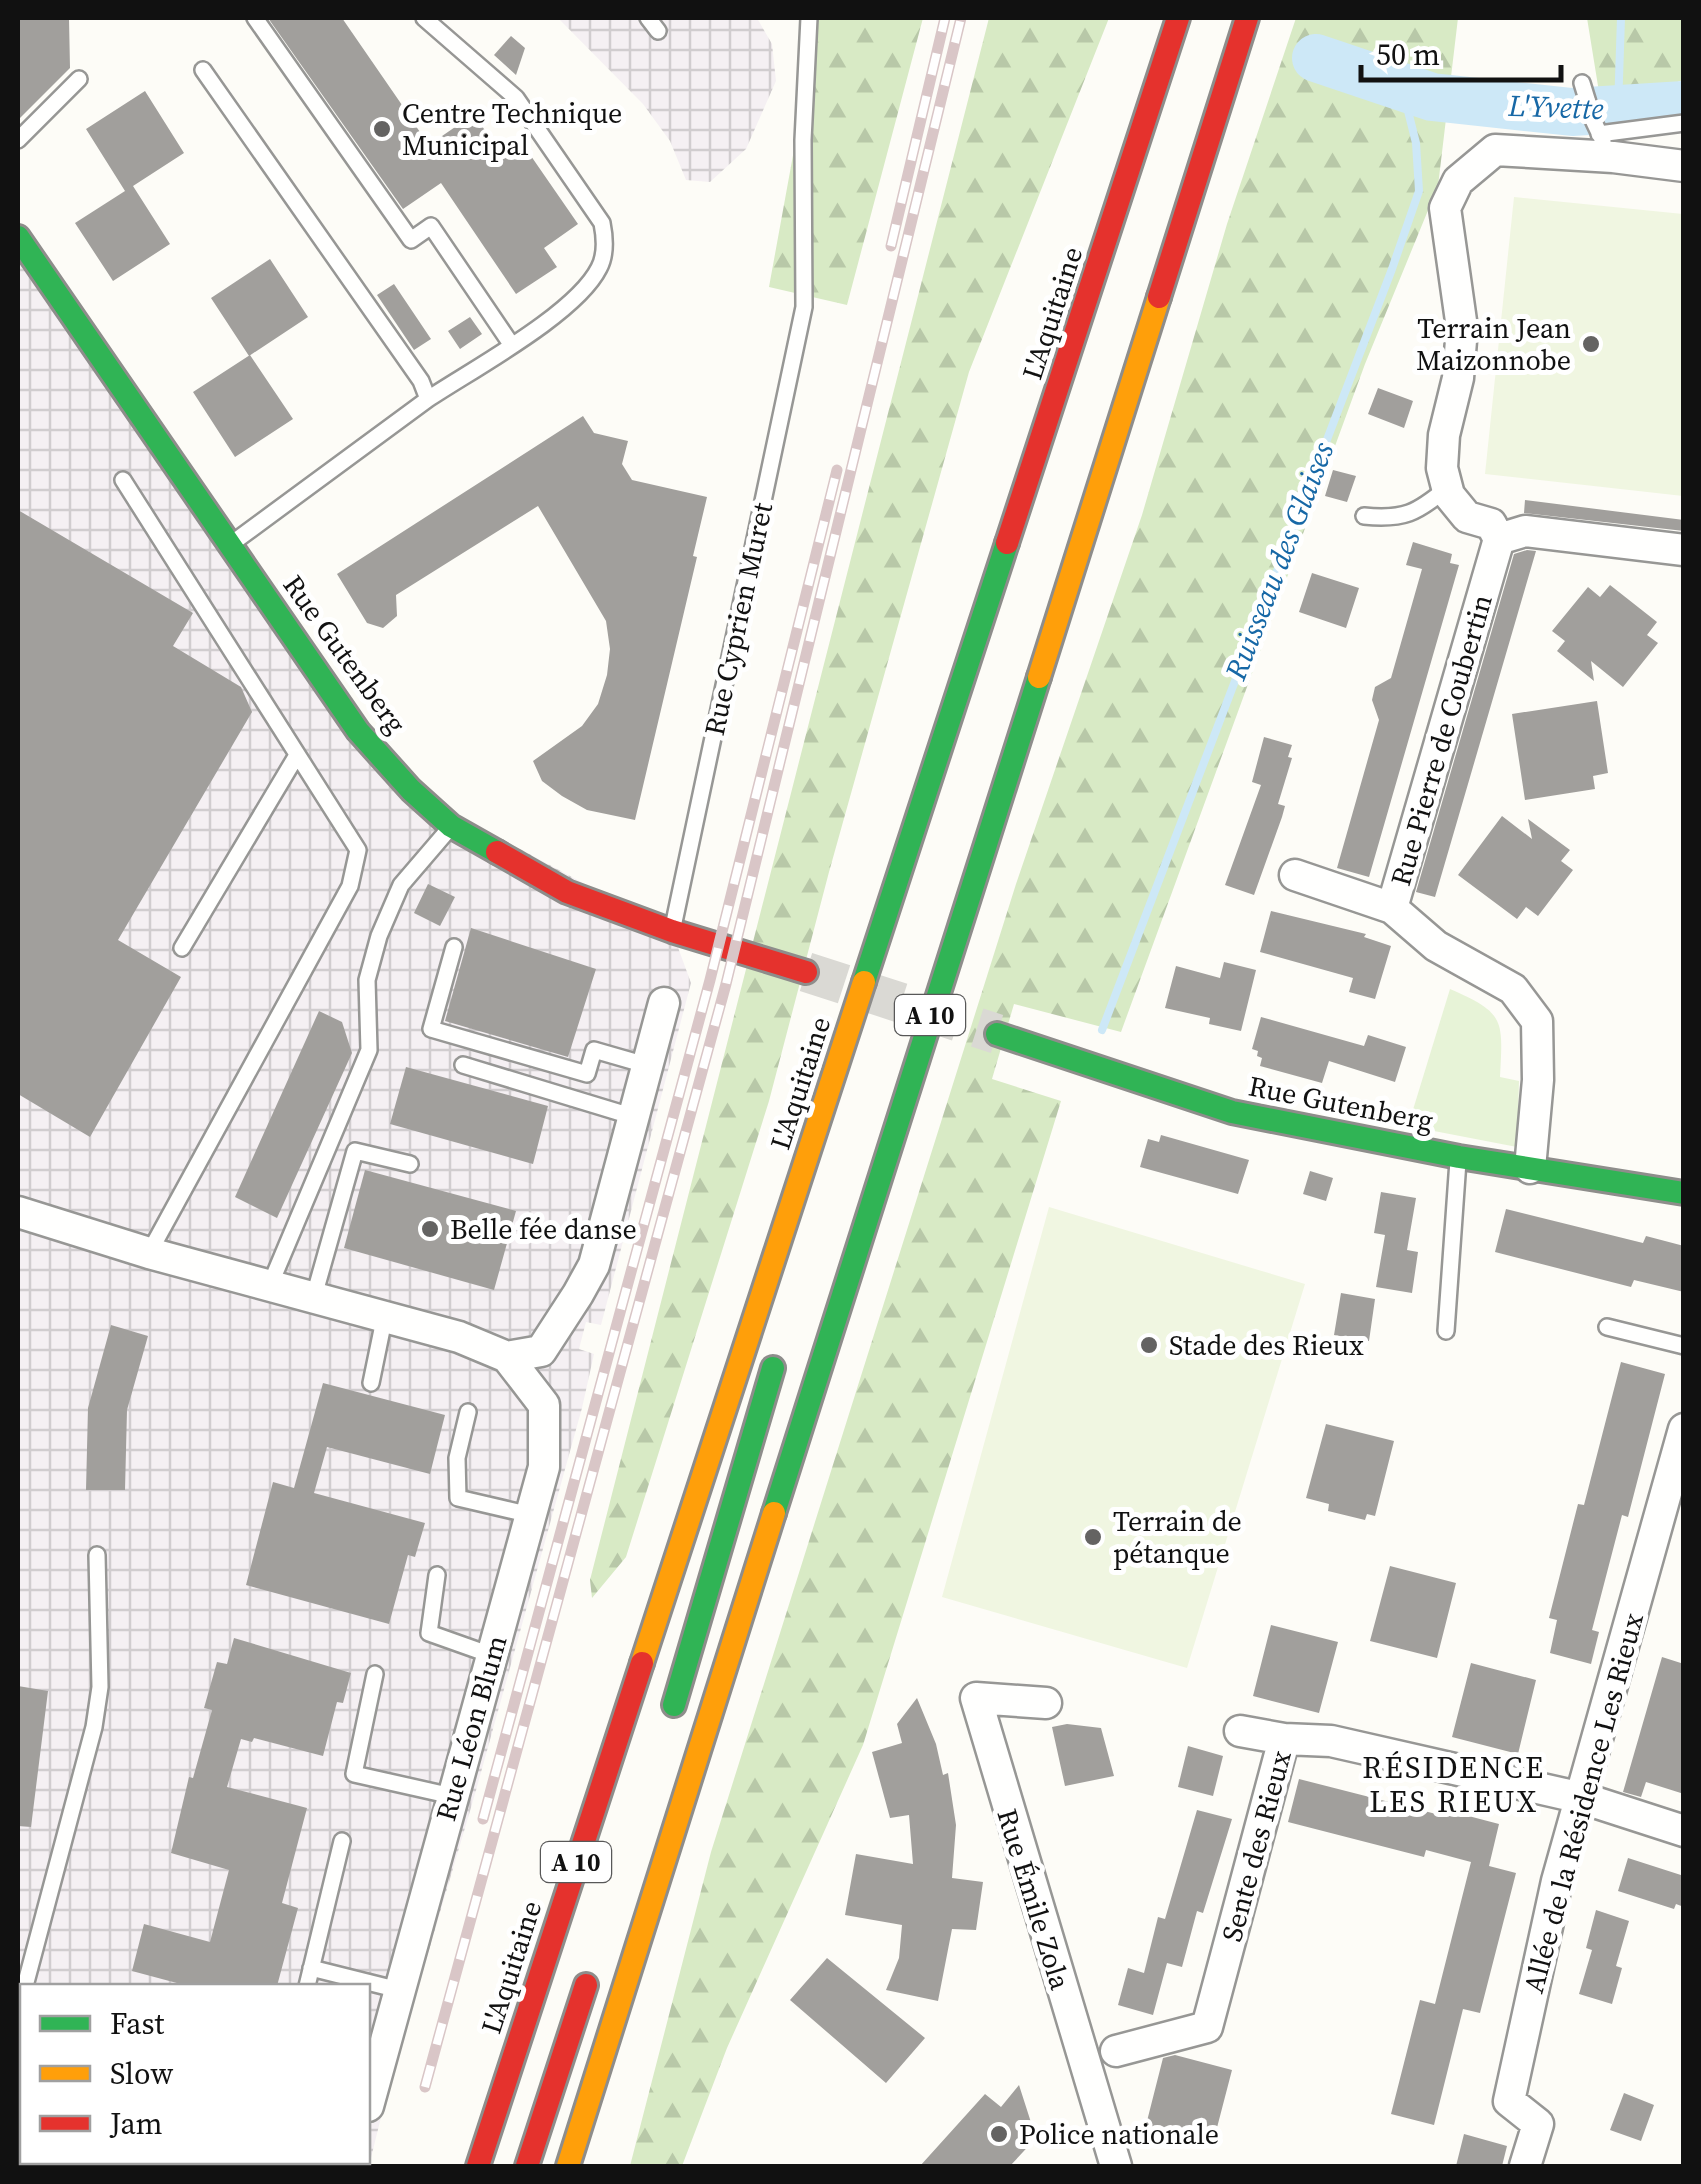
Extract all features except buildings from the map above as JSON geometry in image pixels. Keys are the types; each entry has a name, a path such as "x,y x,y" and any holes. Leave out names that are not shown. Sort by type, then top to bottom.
{"main road":[{"name":"L'Aquitaine","path":"478,2166 1178,18"},
{"name":"A 10","path":"568,2166 1247,18"},
{"name":"Rue Gutenberg","path":"18,237 358,732 411,790 451,826 567,892 672,931 806,972"},
{"path":"837,1139 882,985 886,916"},
{"name":"Rue Gutenberg","path":"997,1034 1232,1112 1459,1157 1684,1193"},
{"path":"668,1724 778,1349"},
{"path":"528,2166 596,1954"}],"street":[{"path":"1684,166 1602,137 1495,150 1458,181 1445,208 1462,328 1458,378 1444,436 1442,468 1447,488 1467,517 1491,524 1499,538 1525,531 1684,550"},
{"name":"Rue Pierre de Coubertin","path":"1499,538 1392,908 1436,946 1513,989 1537,1021 1537,1097 1530,1168"},
{"path":"1295,875 1392,908"},
{"path":"507,1357 540,1351 594,1265 664,1003"},
{"name":"Rue Léon Blum","path":"18,1212 149,1253 459,1336 507,1357 544,1405 544,1467 370,2099"},
{"name":"Allée de la Résidence Les Rieux","path":"1525,2166 1538,2124 1509,2101 1557,1881 1684,1429"},
{"name":"Rue Émile Zola","path":"1046,1703 976,1698 1116,2166"},
{"path":"1240,1731 1284,1739"},
{"name":"Sente des Rieux","path":"1116,2051 1206,2028 1284,1739 1331,1741 1582,1798 1684,1830"}],"lane":[{"path":"255,18 411,240 431,226 512,344"},
{"path":"231,544 428,399 571,302 601,266 605,240 602,223 516,98 424,18"},
{"name":"Rue Cyprien Muret","path":"672,931 804,307 803,140 809,18"},
{"path":"203,70 420,380 428,399"},
{"path":"18,140 79,79"},
{"path":"1583,88 1602,137 1684,123"},
{"path":"122,480 358,850 350,886 149,1253"},
{"path":"1364,516 1390,518 1419,511 1447,488"},
{"path":"182,948 298,755"},
{"path":"270,1284 369,1050 367,980 379,936 401,885 451,826"},
{"path":"454,946 431,1029 587,1074 594,1050 646,1065"},
{"path":"463,1065 632,1116"},
{"path":"314,1296 355,1151 410,1164"},
{"path":"1446,1331 1459,1157"},
{"path":"371,1383 384,1315"},
{"path":"1607,1327 1684,1346"},
{"path":"468,1412 458,1458 458,1498 531,1515"},
{"path":"26,1984 94,1727 100,1686 97,1555"},
{"path":"437,1575 429,1633 492,1655"},
{"path":"376,1674 354,1774 452,1796"},
{"path":"307,1984 342,1841"},
{"path":"311,1968 399,1990"}],"shaded area":[{"path":"558,18 757,18 772,44 776,81 746,149 710,182 686,180 670,141 643,104"},
{"path":"18,237 411,790 672,931 691,983 601,1325 586,1322 579,1349 594,1354 582,1408 370,2162 370,1984 20,1984 20,2164 369,2166 18,2166"}],"green space":[{"path":"818,18 923,18 847,305 769,287"},
{"path":"989,18 1109,18 969,372 769,1101 626,1557 592,1598 590,1580"},
{"path":"1296,18 1458,18 1438,186 1365,364 1121,1032 1014,1004 992,1079 1061,1101 863,1745 727,2048 682,2166 630,2166 711,1852 1016,884 1142,515 1227,224"},
{"path":"1587,18 1683,18 1683,80 1663,87 1599,92"},
{"name":"Terrain Jean Maizonnobe","path":"1514,197 1683,214 1683,496 1485,474"},
{"path":"1450,989 1481,1005 1497,1020 1500,1077 1519,1081 1517,1147 1408,1126"},
{"path":"1049,1207 1305,1284 1187,1668 942,1597"}],"waterway":[{"path":"1618,109 1621,18"},
{"name":"L'Yvette","path":"1316,58 1432,97 1572,112 1684,105"},
{"name":"Ruisseau des Glaises","path":"1102,1030 1419,191 1416,143 1402,87"}],"tunnel":[{"path":"806,972 997,1034"}],"railway":[{"path":"891,246 945,18"},
{"path":"425,2087 726,984 961,18"},
{"path":"483,1819 710,980 837,470"}],"traffic: fast":[{"path":"18,237 358,731 411,790 451,826 497,852"},
{"path":"864,982 1007,543"},
{"path":"774,1513 1039,677"},
{"path":"997,1034 1232,1112 1459,1157 1684,1193"},
{"path":"674,1705 773,1368"}],"traffic: slow":[{"path":"1039,677 1159,297"},
{"path":"642,1663 864,982"},
{"path":"568,2166 774,1513"}],"traffic: jam":[{"path":"1007,543 1178,18"},
{"path":"1159,297 1247,18"},
{"path":"497,852 567,892 672,931 806,972"},
{"path":"478,2166 642,1663"},
{"path":"527,2166 586,1985"}],"place":[{"name":"Centre Technique Municipal","path":"382,129"},
{"name":"Terrain Jean Maizonnobe","path":"1591,344"},
{"name":"Belle fée danse","path":"430,1229"},
{"name":"Stade des Rieux","path":"1149,1345"},
{"name":"Terrain de pétanque","path":"1093,1537"},
{"name":"Police nationale","path":"999,2134"}],"district":[{"name":"RÉSIDENCE LES RIEUX","path":"1454,1784"}]}
